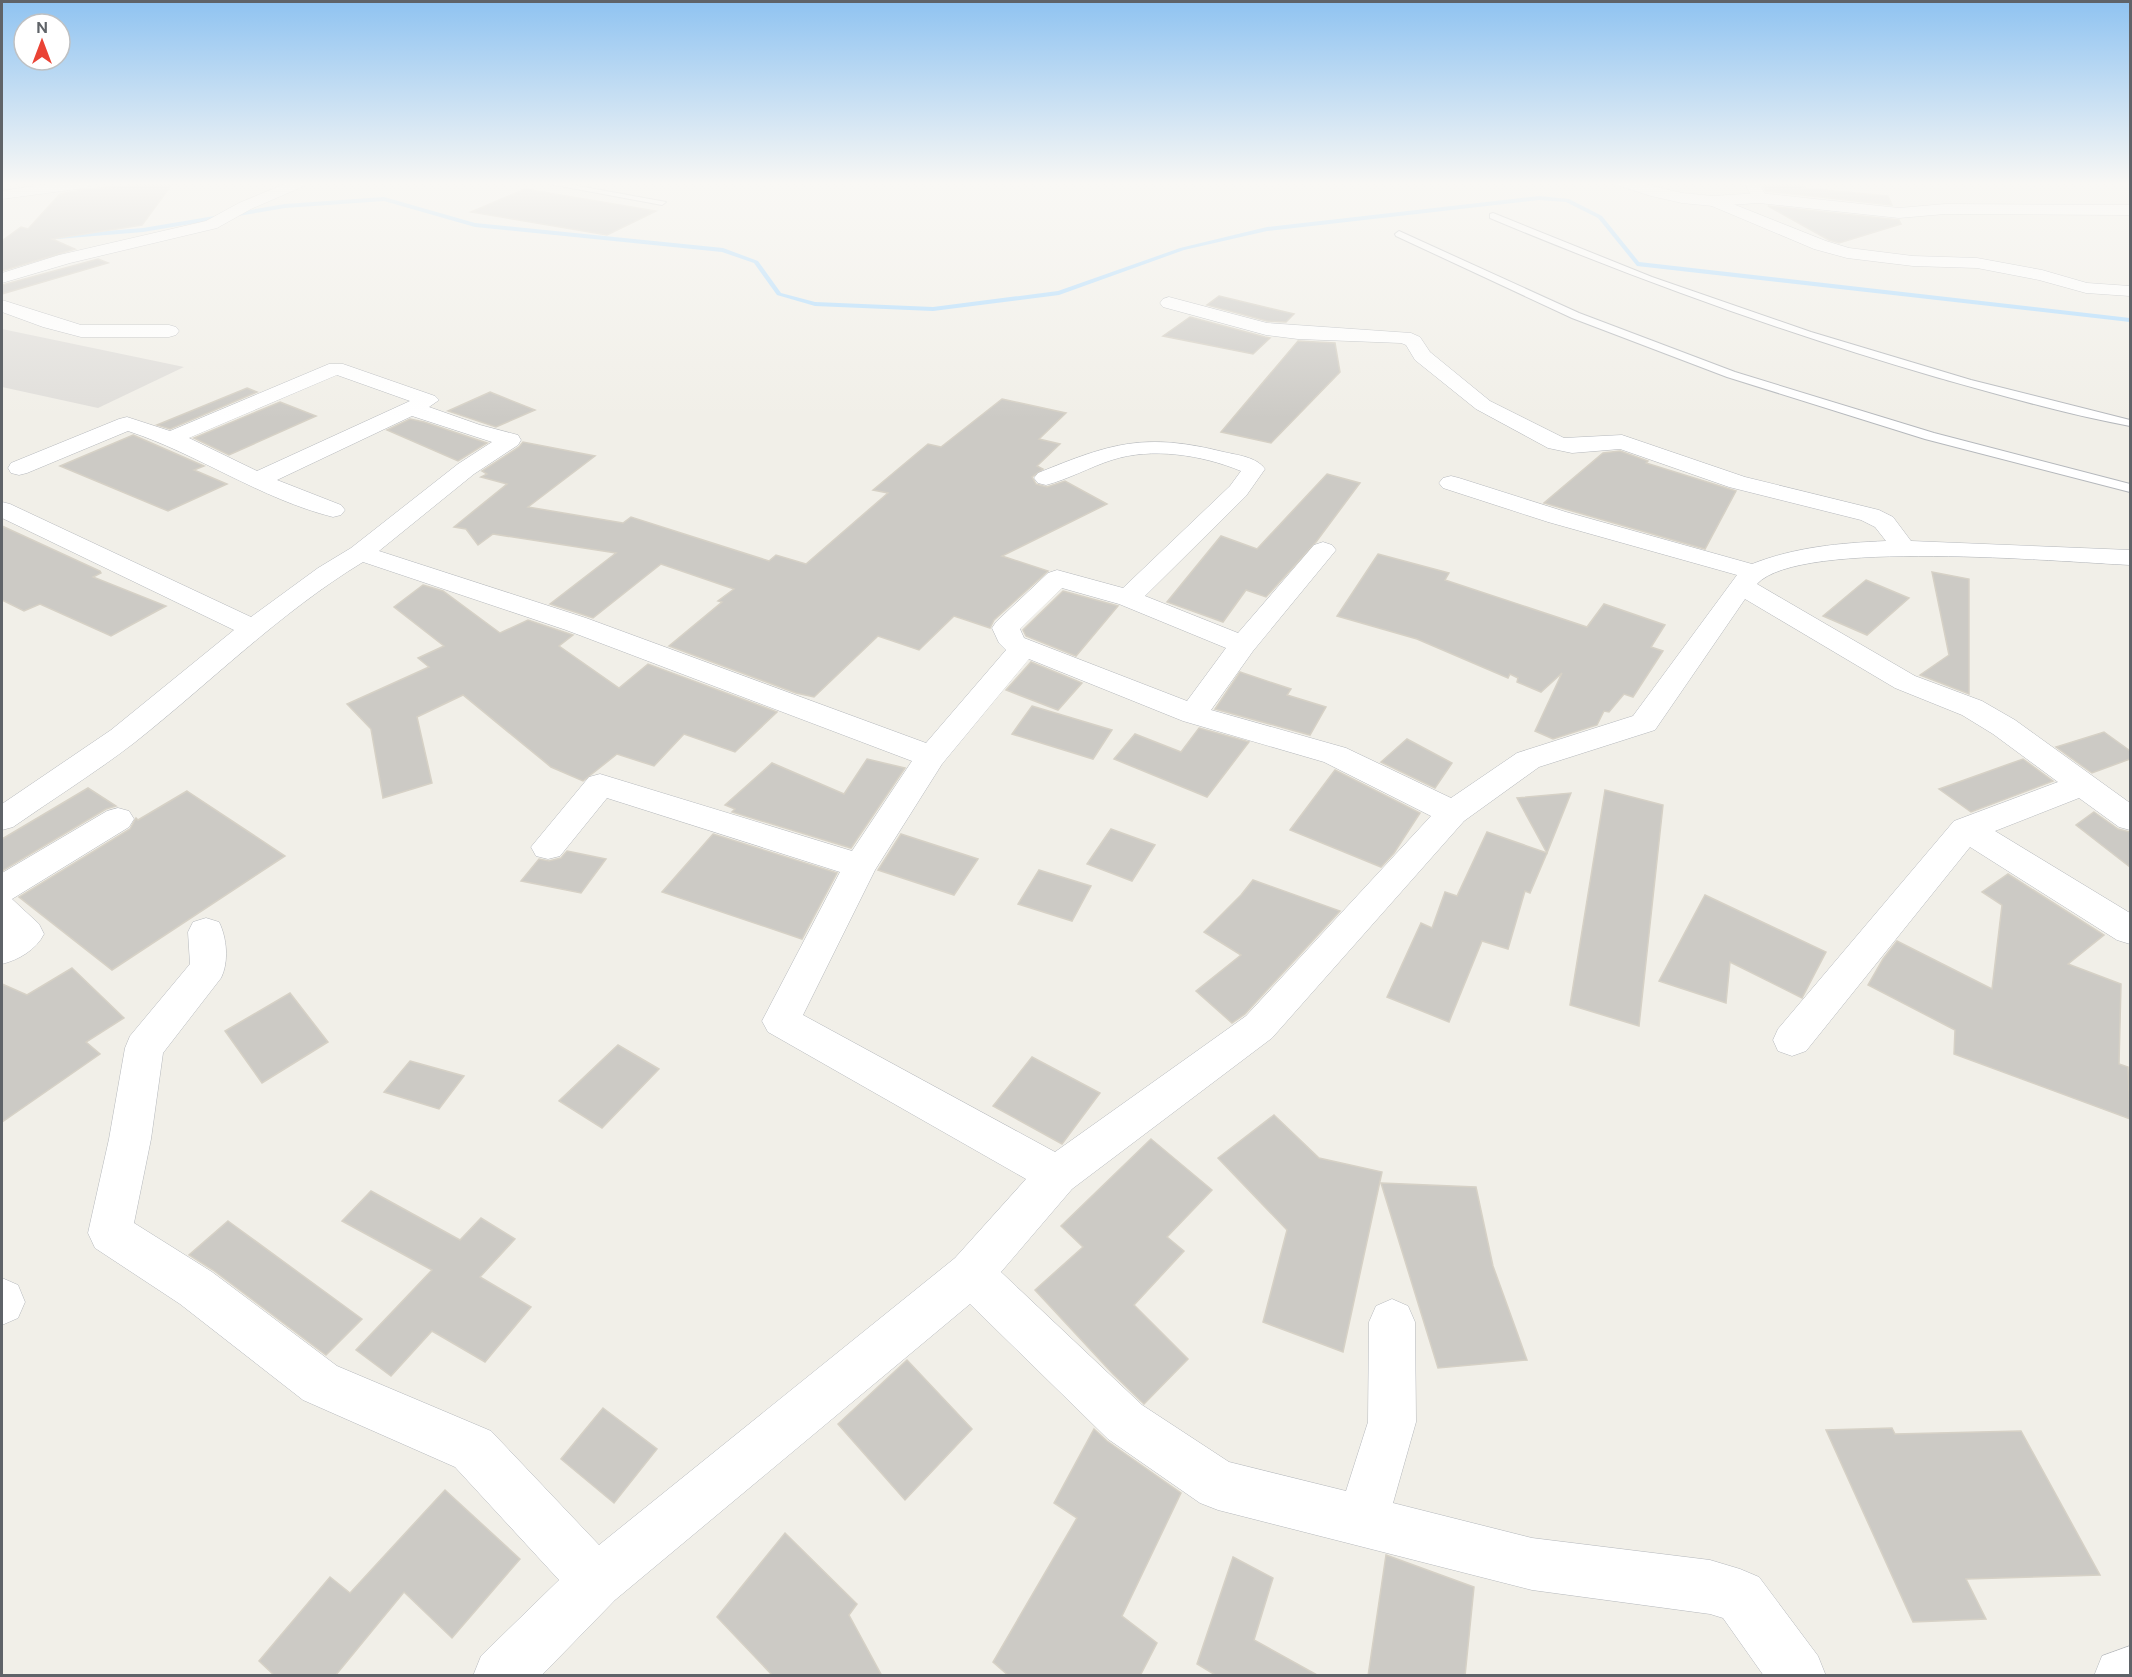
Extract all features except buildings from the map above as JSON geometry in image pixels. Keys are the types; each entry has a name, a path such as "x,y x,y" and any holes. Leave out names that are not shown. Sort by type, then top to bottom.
{"street":[{"path":"2,278 56,261"},
{"path":"1920,261 1977,263 2042,275 2086,288 2130,291"},
{"path":"1169,303 1266,329 1298,333 1404,337 1413,340 1422,356 1483,405 1556,443 1566,447 1611,441 1622,442 1737,482 1870,515 1884,522 1904,548"},
{"path":"2,306 81,332 169,331"},
{"path":"171,438 336,368 428,400 257,480"},
{"path":"2,819 122,737 253,628 327,573 360,553 466,469 510,440 472,430 411,408"},
{"path":"7,468 127,424 171,438 257,480 333,510"},
{"path":"1046,478 1099,456 1130,447 1174,447 1243,463 1254,469 1238,491 1128,598"},
{"path":"1450,483 1747,579 1905,682 1972,708 2004,727 2130,819"},
{"path":"2,509 253,628"},
{"path":"501,1676 596,1581 971,1274 1057,1175 1259,1027 1453,813 1528,760 1644,723 1747,579 1779,562 1820,553 1904,548 2128,560"},
{"path":"1193,714 1243,645 1323,550"},
{"path":"360,553 475,587 612,635 931,757"},
{"path":"1243,645 1128,598 1057,578 1006,627 1013,643 1193,714 1335,756 1453,813"},
{"path":"1024,647 931,757 860,866 781,1021 1057,1175"},
{"path":"548,847 608,776 860,866"},
{"path":"1792,1040 1966,829 2082,785"},
{"path":"2,889 118,819"},
{"path":"1966,829 2130,930"},
{"path":"2,909 26,934 2,950"},
{"path":"206,932 208,968 144,1048 130,1139 110,1233 196,1288 320,1383 473,1449 596,1581"},
{"path":"971,1274 1125,1422 1218,1485 1532,1564 1710,1587 1740,1596 1798,1676"},
{"path":"1362,1521 1392,1422 1392,1322"},
{"path":"2122,1676 2130,1674"}],"lane":[{"path":"1459,261 1600,326 1750,381 1897,427 2019,461 2130,488"},
{"path":"1606,261 1682,292 1795,331 1957,379 2130,423"}],"shaded area":[{"path":"2,329 184,367 98,408 2,387"}],"waterway":[{"path":"754,261 779,294 815,304 933,309 1059,293 1148,261"},
{"path":"1635,261 1637,264 2130,320"}]}
